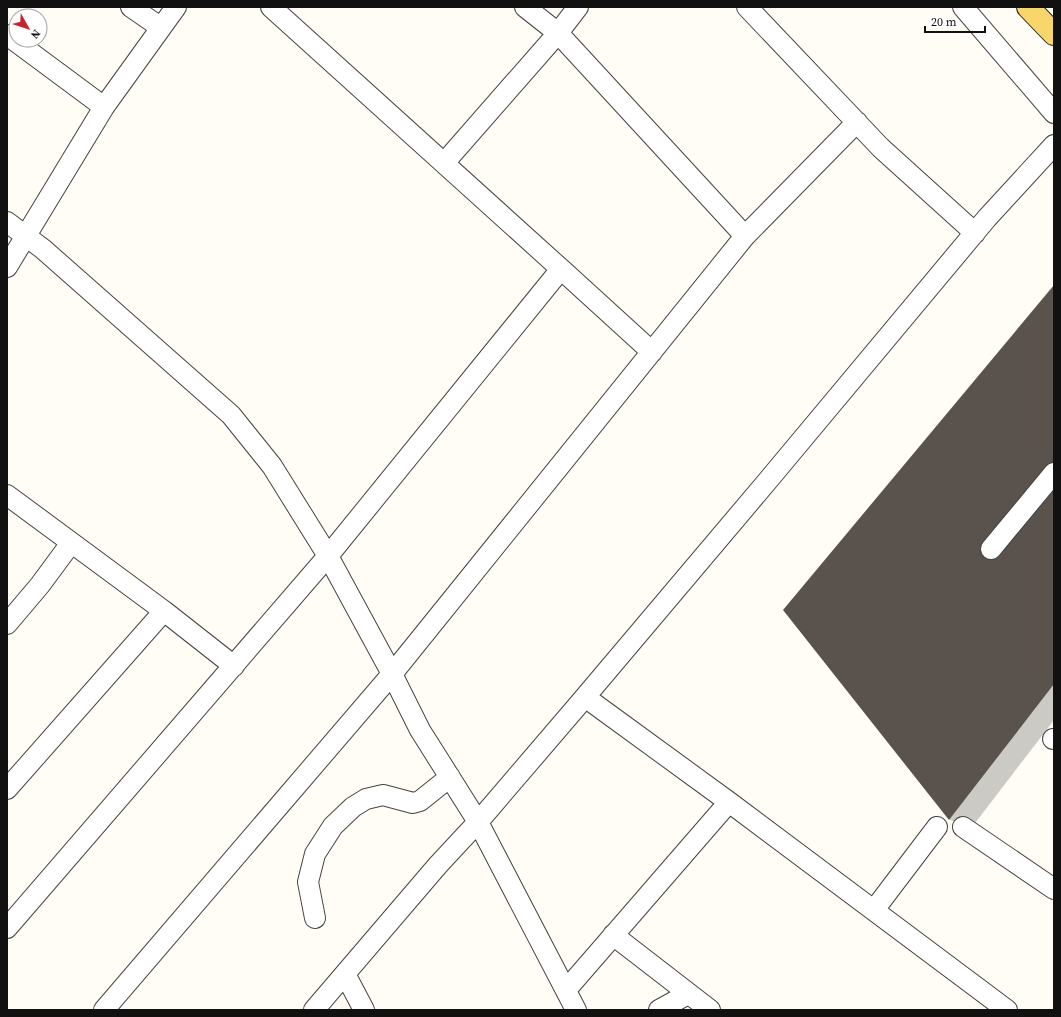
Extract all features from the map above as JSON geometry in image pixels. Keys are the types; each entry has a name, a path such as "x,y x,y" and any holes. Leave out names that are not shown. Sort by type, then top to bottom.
{"main road":[{"path":"1028,7 1054,34"}],"street":[{"path":"131,7 160,28"},
{"path":"7,267 104,107 176,7"},
{"path":"271,7 444,162 652,352"},
{"path":"525,7 558,32 745,236"},
{"path":"444,162 558,32 578,7"},
{"path":"747,7 881,148 975,233"},
{"path":"963,7 1054,113"},
{"path":"7,35 104,107"},
{"path":"104,1010 392,674 745,236 857,122"},
{"path":"314,1010 438,865 478,822 781,466 975,233 1054,145"},
{"path":"7,222 49,254 231,415 272,466 328,556 392,674 420,730 478,822 576,1010"},
{"path":"7,928 328,556 561,268"},
{"path":"991,550 1054,473"},
{"path":"7,495 164,611 234,666"},
{"path":"7,624 40,585 71,543"},
{"path":"7,789 164,611"},
{"path":"585,696 874,910 1006,1010"},
{"path":"315,918 308,882 315,854 333,826 353,807 366,799 383,795 413,803 420,801 450,777"},
{"path":"566,990 729,802"},
{"path":"874,910 937,827"},
{"path":"963,827 1054,889"},
{"path":"613,935 710,1010"},
{"path":"345,974 364,1010"},
{"path":"659,1010 688,994"}],"building":[{"path":"1054,285 1054,684 949,820 783,610"}]}
